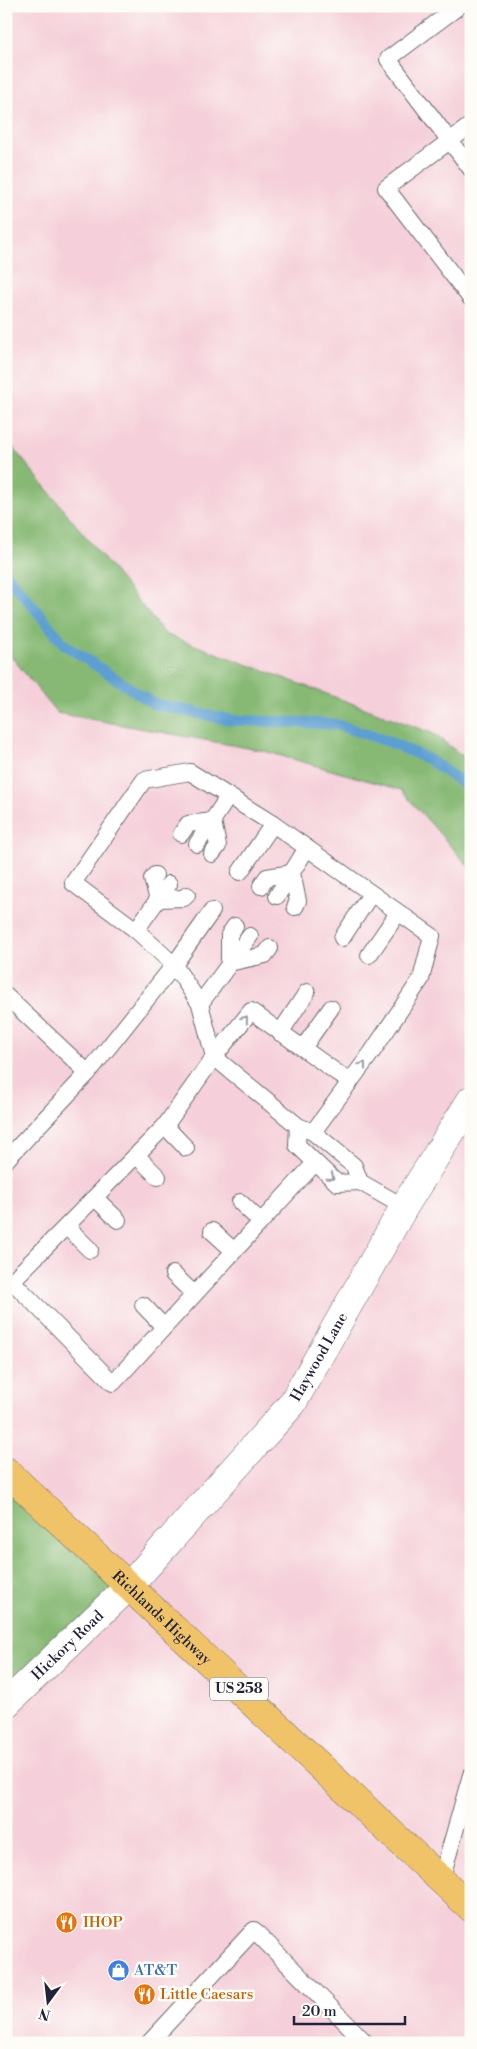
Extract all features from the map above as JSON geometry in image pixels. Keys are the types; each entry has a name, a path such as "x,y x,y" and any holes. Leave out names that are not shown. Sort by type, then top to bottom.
{"main road":[{"name":"Richlands Highway","path":"6,1471 471,1908"}],"street":[{"name":"Haywood Lane","path":"129,1586 292,1404 404,1207 471,1100"},
{"name":"Hickory Road","path":"6,1704 129,1586"}],"lane":[{"path":"459,6 388,58 448,141 471,169"},
{"path":"471,125 386,188 471,299"},
{"path":"360,1182 354,1166 306,1129 214,1057 200,1004 174,965 136,930 73,883 144,780 190,772 273,824 432,936 421,979 350,1082 306,1129 297,1145 337,1183 360,1182 404,1207"},
{"path":"197,844 228,797"},
{"path":"181,834 188,824 213,821"},
{"path":"212,854 218,846 213,821"},
{"path":"240,872 273,824"},
{"path":"278,896 307,848"},
{"path":"261,886 267,876 292,873"},
{"path":"292,873 298,901 295,907"},
{"path":"155,874 152,879 158,899"},
{"path":"136,930 170,884"},
{"path":"158,899 184,898 186,894"},
{"path":"342,938 372,894"},
{"path":"6,1160 88,1073 174,965 212,911"},
{"path":"369,955 398,913"},
{"path":"229,964 229,935 235,926"},
{"path":"200,1004 250,936"},
{"path":"229,964 265,955 270,948"},
{"path":"280,1033 307,992"},
{"path":"6,996 88,1073"},
{"path":"303,1048 331,1008"},
{"path":"315,1163 113,1383 9,1279 67,1228 164,1126 214,1057 251,1011 350,1082"},
{"path":"164,1126 186,1148"},
{"path":"136,1155 158,1177"},
{"path":"95,1198 118,1220"},
{"path":"240,1202 260,1221"},
{"path":"67,1228 90,1250"},
{"path":"212,1231 234,1251"},
{"path":"172,1274 194,1294"},
{"path":"143,1305 164,1327"},
{"path":"441,1880 471,1774"},
{"path":"149,2043 254,1930 366,2043"}],"shaded area":[{"path":"6,6 471,6 471,762 432,733 165,634 6,439"},
{"path":"6,650 57,713 264,751 401,790 471,869 471,2043 6,2043"}],"green space":[{"path":"6,439 165,634 432,733 471,762 471,869 401,790 264,751 57,713 6,650"},
{"path":"6,1471 129,1586 6,1704"}],"waterway":[{"path":"6,574 65,645 154,704 231,720 335,724 387,741 428,759 471,789"}],"place":[{"name":"IHOP","path":"67,1922"},
{"name":"AT&T","path":"118,1970"},
{"name":"Little Caesars","path":"144,1994"}]}
